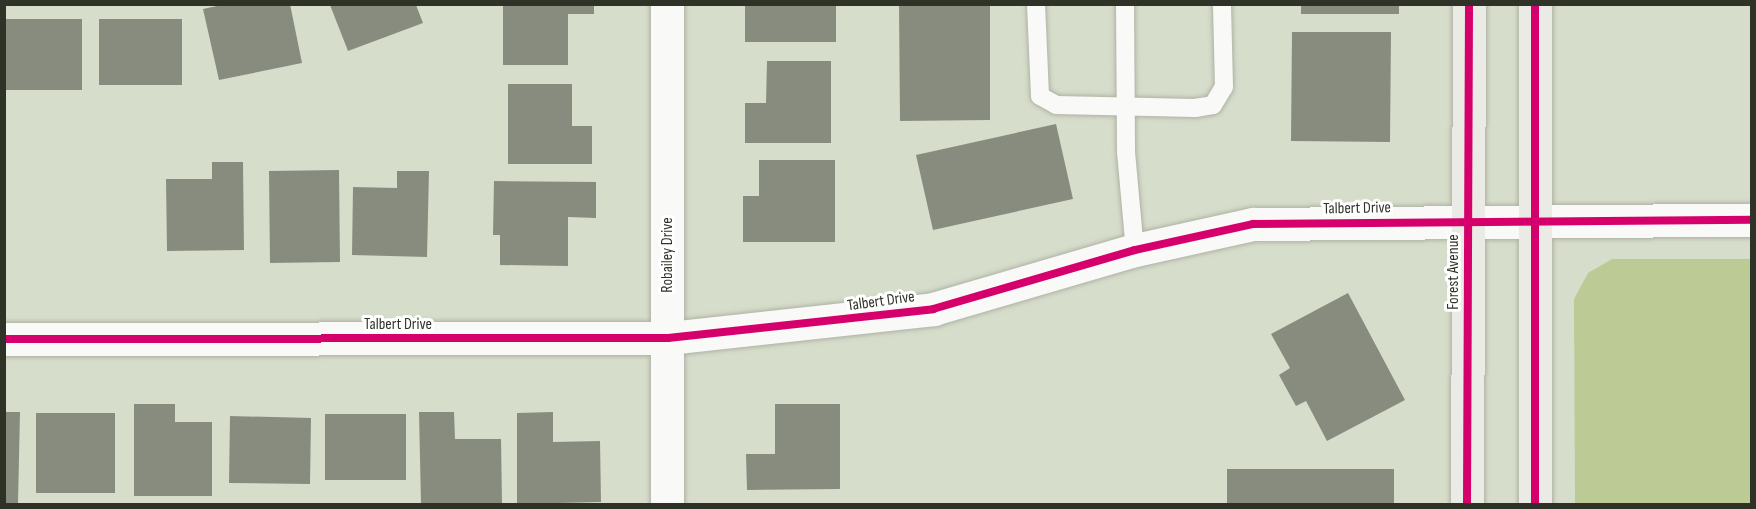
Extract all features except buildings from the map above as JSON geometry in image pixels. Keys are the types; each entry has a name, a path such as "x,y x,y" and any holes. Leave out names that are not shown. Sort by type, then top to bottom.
{"street":[{"name":"Robailey Drive","path":"667,4 667,504"},
{"name":"Forest Avenue","path":"1467,504 1469,4"},
{"path":"1535,4 1535,504"},
{"name":"Talbert Drive","path":"4,339 668,338 933,309 1135,250 1253,224 1752,220"}],"lane":[{"path":"1036,4 1040,96 1056,105 1126,106 1213,105 1224,87 1222,4"},
{"path":"1125,4 1126,106 1135,250"}],"green space":[{"path":"1612,259 1751,259 1751,504 1575,504 1574,299 1588,273"}],"cycle path":[{"path":"1467,504 1469,4"},
{"path":"1535,4 1535,504"},
{"path":"4,339 668,338 933,309 1135,250 1253,224 1752,220"}]}
